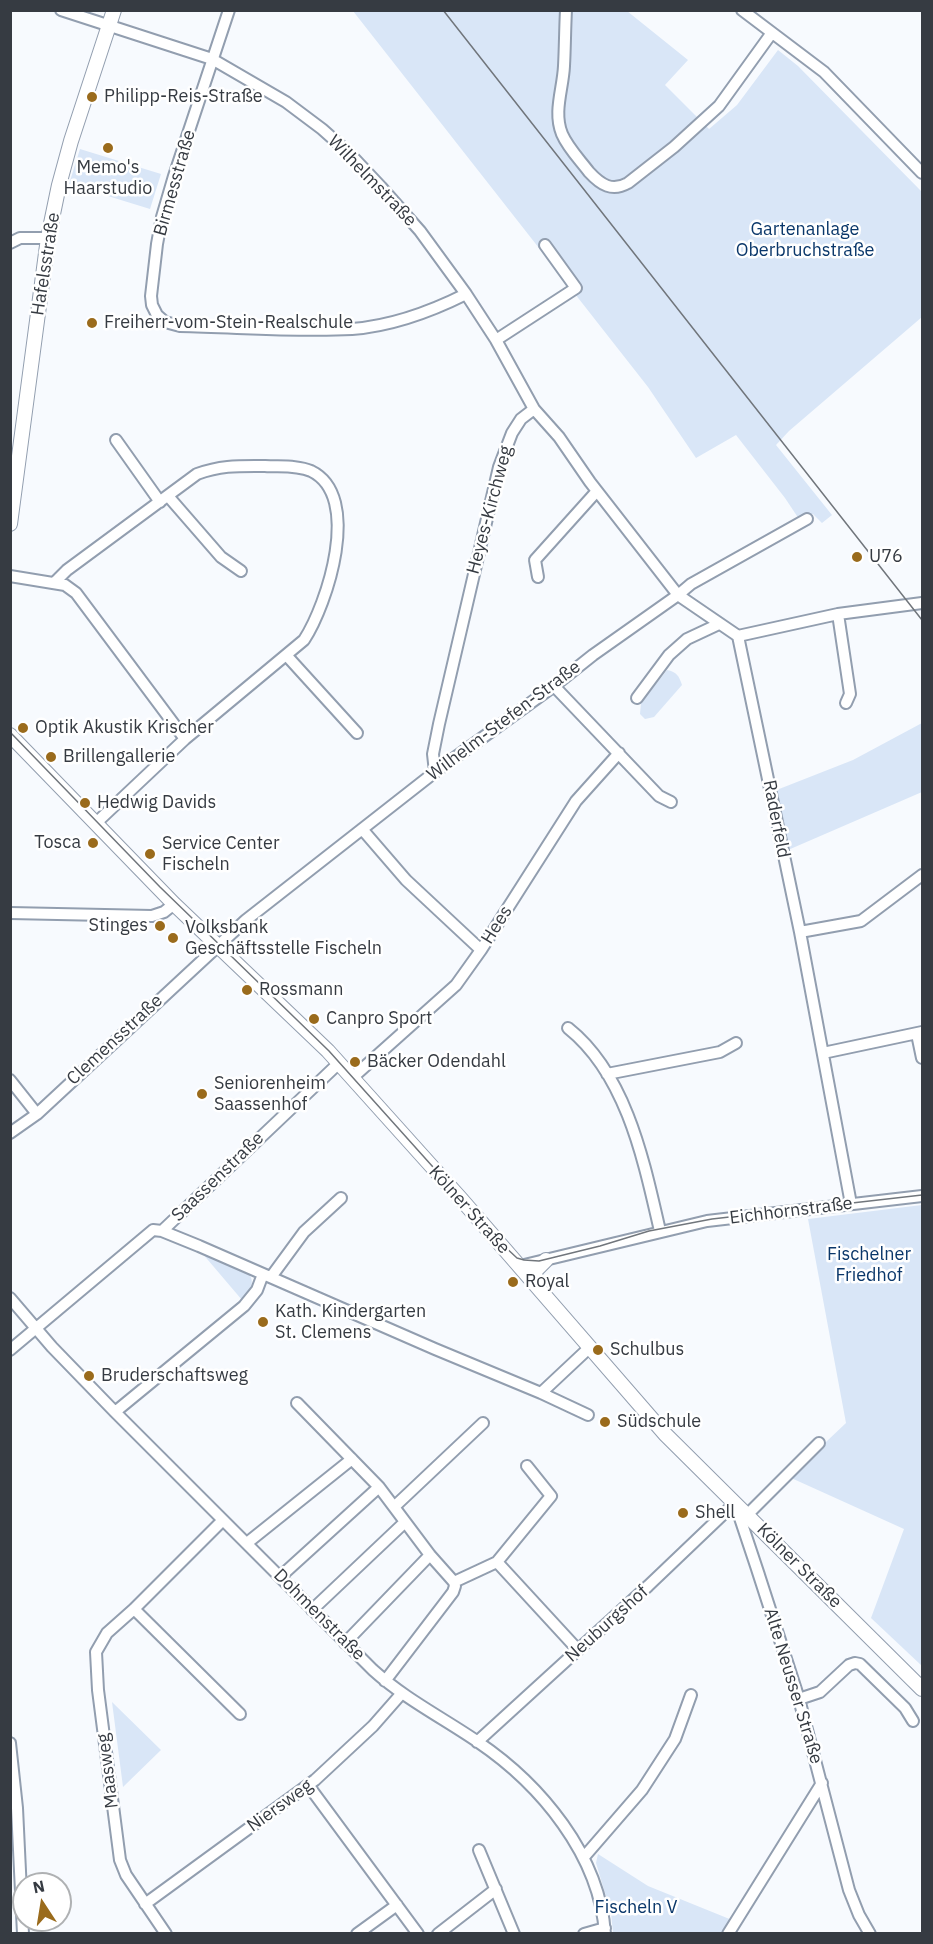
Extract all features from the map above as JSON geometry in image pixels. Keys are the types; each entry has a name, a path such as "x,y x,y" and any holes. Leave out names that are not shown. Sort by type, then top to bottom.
{"main road":[{"name":"Hafelsstraße","path":"10,524 48,238 71,141 114,10"},
{"name":"Kölner Straße","path":"10,735 174,904 339,1063 520,1266 665,1434 922,1689"},
{"path":"536,1285 535,1271 546,1260"}],"street":[{"name":"Wilhelmstraße","path":"61,10 212,59 286,102 322,129 349,153 420,231 496,339"},
{"path":"212,59 229,10"},
{"path":"566,10 559,124 562,136 594,177 603,185 611,188 620,188 628,183 706,119 730,93 771,34"},
{"path":"742,10 771,34 825,72 922,173"},
{"name":"Birmesstraße","path":"212,59 162,217 151,296 157,315 165,322 180,326 352,329 425,313 466,294"},
{"path":"10,243 20,238 48,238"},
{"path":"544,245 576,288 496,339 534,409 559,437 597,491 678,596 694,604 738,636 838,614 922,603"},
{"name":"Heyes-Kirchweg","path":"435,772 433,754 439,724 497,473 509,439 521,419 534,409"},
{"path":"116,440 164,499 221,557 240,571"},
{"path":"54,583 67,570 197,474 215,467 233,465 299,468 312,472 326,485 335,504 336,558 314,626 304,640 185,739 96,823"},
{"path":"538,577 536,560 597,491"},
{"name":"Wilhelm-Stefen-Straße","path":"218,945 435,772 554,686 593,654 678,596 691,584 807,519"},
{"path":"10,576 71,588 84,602 185,739"},
{"path":"838,614 850,694 846,703"},
{"path":"637,698 669,655 687,639 719,624"},
{"name":"Raderfeld","path":"738,636 800,932 851,1204"},
{"path":"287,656 357,732"},
{"path":"554,686 659,796 671,802"},
{"name":"Hees","path":"352,1078 456,985 584,791 619,753"},
{"path":"362,830 406,880 481,950"},
{"path":"800,932 861,921 922,875"},
{"path":"10,913 152,916 164,912 174,904"},
{"name":"Clemensstraße","path":"10,1132 36,1114 218,945"},
{"path":"568,1028 585,1041 607,1074 637,1138 660,1231"},
{"path":"823,1053 920,1033 922,1058"},
{"path":"607,1074 720,1052 736,1043"},
{"name":"Saassenstraße","path":"10,1350 153,1230 162,1231 339,1063"},
{"path":"10,1080 36,1114"},
{"name":"Eichhornstraße","path":"520,1266 660,1231 725,1218 922,1196"},
{"path":"114,1412 244,1306 304,1233 340,1198"},
{"path":"162,1231 588,1415"},
{"name":"Dohmenstraße","path":"10,1298 114,1412 385,1681 477,1742 536,1789 584,1857 601,1906 605,1931"},
{"path":"541,1393 589,1348"},
{"path":"297,1403 379,1487 430,1555 454,1582 453,1592 385,1681"},
{"path":"394,1507 483,1423"},
{"path":"747,1515 819,1443"},
{"path":"247,1543 352,1459"},
{"path":"454,1582 497,1562 551,1496 527,1466"},
{"path":"281,1576 379,1487"},
{"name":"Neuburgshof","path":"477,1742 735,1503"},
{"name":"Alte Neusser Straße","path":"735,1503 799,1699 849,1890 870,1934"},
{"name":"Maasweg","path":"166,1934 126,1875 120,1860 96,1652 107,1633 223,1520"},
{"path":"312,1610 404,1522"},
{"path":"345,1643 430,1555"},
{"path":"497,1562 578,1650"},
{"path":"134,1609 240,1714"},
{"path":"799,1699 820,1692 849,1665 855,1663 860,1664 905,1708 913,1721"},
{"name":"Niersweg","path":"145,1904 308,1785 374,1726 402,1693"},
{"path":"584,1857 642,1790 675,1739 691,1695"},
{"path":"10,1743 23,1934"},
{"path":"728,1934 822,1783"},
{"path":"308,1785 418,1934"},
{"path":"480,1850 514,1934"},
{"path":"438,1934 496,1889"},
{"path":"357,1934 397,1905"},
{"path":"584,1934 605,1931"}],"green space":[{"name":"Gartenanlage Oberbruchstraße","path":"353,11 561,11 560,56 569,11 627,11 688,60 665,85 709,129 737,105 778,50 798,66 922,192 922,317 789,431 776,445 832,515 822,523 813,514 799,519 736,435 696,458 648,387"},
{"path":"80,149 161,174 150,209 69,184"},
{"path":"667,670 677,675 682,685 654,717 645,719 640,714 641,703"},
{"path":"922,723 922,792 788,850 774,791 853,760"},
{"name":"Fischelner Friedhof","path":"922,1205 922,1666 871,1618 904,1529 789,1477 846,1423 808,1219"},
{"path":"202,1253 232,1263 249,1274 252,1281 250,1289 242,1300"},
{"path":"112,1702 161,1750 123,1787"},
{"name":"Fischeln V","path":"598,1854 648,1886 732,1920 723,1933 613,1933 611,1913 596,1863"}],"tram line":[{"path":"443,10 922,620"},
{"path":"10,732 160,887 329,1051 517,1258 539,1261 649,1231 712,1219 922,1195"}],"place":[{"name":"Philipp-Reis-Straße","path":"92,97"},
{"name":"Memo's Haarstudio","path":"108,148"},
{"name":"Freiherr-vom-Stein-Realschule","path":"92,323"},
{"name":"U76","path":"857,557"},
{"name":"Optik Akustik Krischer","path":"23,728"},
{"name":"Brillengallerie","path":"51,757"},
{"name":"Hedwig Davids","path":"85,803"},
{"name":"Tosca","path":"93,843"},
{"name":"Service Center Fischeln","path":"150,854"},
{"name":"Stinges","path":"160,926"},
{"name":"Volksbank Geschäftsstelle Fischeln","path":"173,938"},
{"name":"Rossmann","path":"247,990"},
{"name":"Canpro Sport","path":"314,1019"},
{"name":"Bäcker Odendahl","path":"355,1062"},
{"name":"Seniorenheim Saassenhof","path":"202,1094"},
{"name":"Royal","path":"513,1282"},
{"name":"Kath. Kindergarten St. Clemens","path":"263,1322"},
{"name":"Schulbus","path":"598,1350"},
{"name":"Bruderschaftsweg","path":"89,1376"},
{"name":"Südschule","path":"605,1422"},
{"name":"Shell","path":"683,1513"}]}
